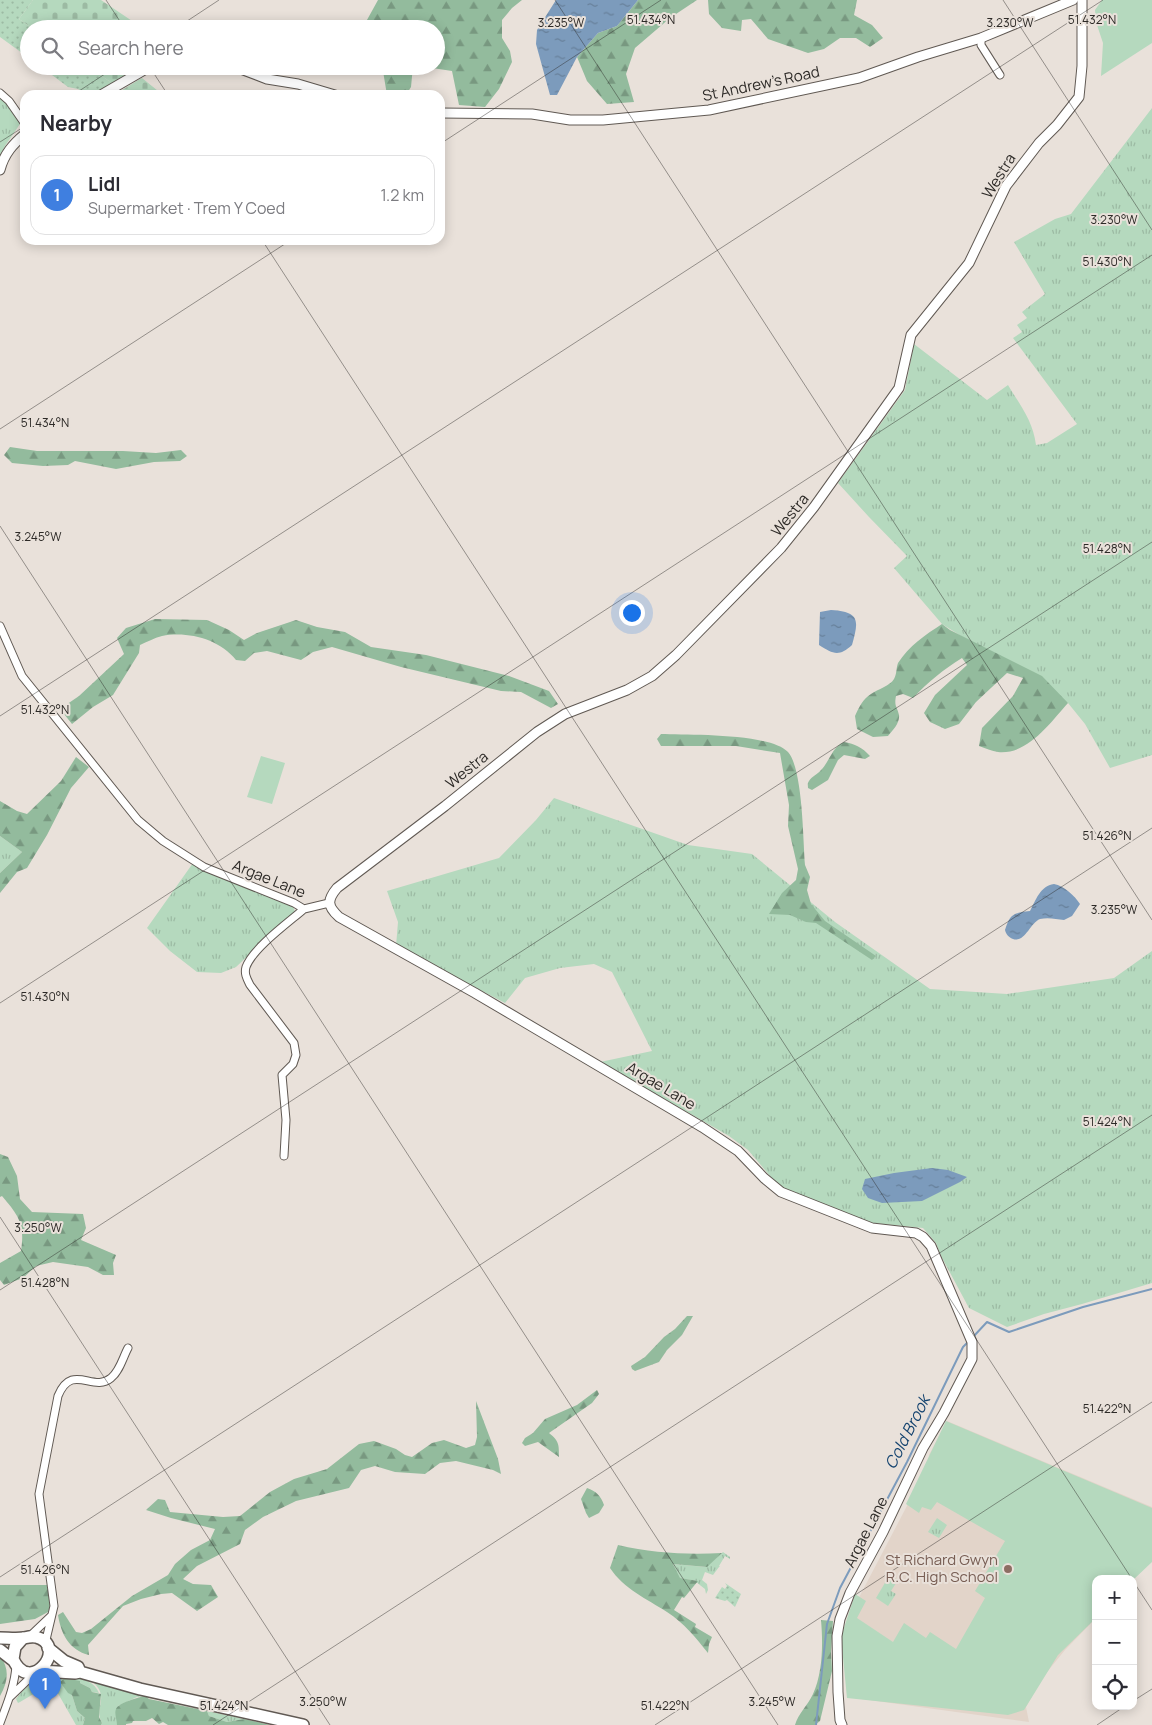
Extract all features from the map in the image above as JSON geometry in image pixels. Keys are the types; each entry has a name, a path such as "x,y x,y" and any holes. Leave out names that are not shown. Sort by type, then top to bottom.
{"main road":[{"path":"15,1663 13,1653 15,1647 26,1637"},
{"path":"0,1638 36,1637 64,1661 78,1667 80,1672"},
{"path":"38,1671 46,1664 48,1659 47,1646"},
{"path":"0,1650 26,1672 80,1672 140,1689 304,1725"}],"street":[{"name":"St Andrew's Road","path":"445,112 532,114 570,120 594,120 709,110 859,78 918,57 981,38 1073,0"},
{"name":"Westra","path":"329,903 331,895 337,888 445,806 537,732 565,714 627,690 652,676 676,655 781,548 814,507 899,388 911,335 969,263 1006,186 1039,143 1057,125 1079,97 1082,66 1082,0"},
{"path":"981,38 981,45 1000,75"},
{"path":"109,90 135,75"},
{"path":"257,75 318,90"},
{"path":"0,93 9,101 20,117"},
{"path":"0,170 2,162 12,145 20,138"},
{"name":"Argae Lane","path":"0,626 22,676 138,820 163,841 204,867 294,903 304,909 329,903 339,917 475,993 738,1150 764,1178 781,1192 872,1228 916,1233 923,1237 931,1246 971,1339 972,1359 944,1413 923,1448 883,1532 850,1593 840,1620 836,1636 840,1723"},
{"path":"284,1156 286,1120 282,1075 293,1064 296,1055 294,1043 245,976 246,967 256,952 304,909"},
{"path":"47,1646 54,1606 39,1494 58,1396 62,1386 75,1379 104,1382 110,1379 116,1373 128,1348"},
{"path":"26,1637 46,1622 52,1613"},
{"path":"0,1723 10,1698 15,1663"},
{"path":"10,1698 38,1671"}],"shaded area":[{"name":"St Richard Gwyn R.C. High School","path":"947,1421 1152,1507 1152,1559 1107,1575 1092,1575 1092,1622 1065,1650 1043,1677 1026,1707 1029,1722 847,1697 844,1648 854,1607 931,1460 929,1455"}],"green space":[{"path":"0,0 33,0 19,19 20,51 0,37"},
{"path":"33,0 101,0 131,20 20,20 19,19"},
{"path":"378,0 522,0 502,20 502,38 510,51 512,62 499,89 485,107 459,105 452,71 445,70 445,20 367,20"},
{"path":"638,0 697,0 670,18 635,48 626,74 634,102 607,104 587,81 577,57 598,33 617,26"},
{"path":"708,0 857,0 854,15 872,25 883,38 870,47 856,38 840,38 824,49 808,53 768,39 751,19 742,20 741,31 722,28 709,14"},
{"path":"1102,0 1152,0 1152,43 1101,76 1103,43 1096,22 1095,10"},
{"path":"52,75 100,75 112,83 102,90 80,90 68,87"},
{"path":"100,75 125,75 112,83"},
{"path":"384,75 412,75 409,90 386,90"},
{"path":"142,78 157,90 122,90"},
{"path":"0,96 12,110 20,124 0,156"},
{"path":"1152,108 1152,755 1110,768 1085,724 1068,703 942,624 894,568 907,556 838,483 905,390 914,344 987,400 1008,385 1029,421 1036,445 1047,443 1077,424 1013,338 1022,332 1017,325 1027,318 1022,312 1045,294 1014,242 1055,219 1071,214"},
{"path":"10,447 37,451 156,453 181,450 187,456 180,461 154,462 116,469 75,461 68,465 43,466 12,463 4,455"},
{"path":"155,619 207,620 229,630 244,640 257,633 296,620 317,627 345,632 371,647 426,655 509,676 549,691 558,704 551,708 521,692 501,691 401,667 332,647 313,652 301,660 267,651 254,653 245,661 236,660 221,647 202,638 172,635 159,637 140,645 139,653 113,695 93,707 72,724 60,709 79,696 124,654 117,638 126,628"},
{"path":"942,624 950,630 1042,676 1068,703 1038,736 1019,748 1009,752 998,752 979,746 982,728 1013,696 1023,678 1007,673 976,702 959,724 945,729 930,722 924,713 935,695 967,665 962,658 936,676 913,698 903,694 896,696 899,718 896,726 888,736 873,737 857,729 855,716 863,701 871,694 887,686 894,679 898,663 907,651"},
{"path":"661,734 747,738 764,741 788,752 797,773 803,823 805,865 810,877 807,890 811,904 825,921 876,956 872,960 816,923 806,922 790,915 769,914 782,893 796,880 798,869 788,826 789,805 780,753 736,746 661,746 657,739"},
{"path":"844,742 858,746 870,756 865,759 844,755 838,760 828,780 812,790 808,788 810,779 820,771 837,747"},
{"path":"261,756 285,763 272,804 247,797"},
{"path":"76,757 89,767 71,788 47,835 27,868 17,872 0,893 0,873 22,852 0,836 0,801 17,811 27,814 61,781"},
{"path":"554,798 688,845 752,854 835,922 930,989 1007,994 1114,978 1152,951 1152,1283 1044,1314 1007,1327 969,1308 936,1243 923,1228 873,1223 782,1190 748,1150 729,1136 600,1062 652,1051 612,972 594,964 560,968 525,978 505,1003 396,946 398,922 387,891 499,858 536,820"},
{"path":"0,836 22,852 0,873"},
{"path":"193,863 224,879 293,906 295,912 236,967 221,973 197,972 170,951 147,928"},
{"path":"0,1154 8,1157 17,1176 20,1199 32,1212 83,1214 86,1228 81,1240 116,1255 113,1263 114,1275 103,1275 88,1267 53,1262 36,1266 23,1278 4,1285 0,1280 0,1263 21,1251 22,1234 17,1215 2,1196 0,1197"},
{"path":"687,1316 693,1316 682,1335 667,1350 659,1362 635,1371 632,1369 631,1366 645,1357"},
{"path":"597,1390 599,1394 592,1403 549,1433 558,1443 559,1457 538,1442 525,1446 522,1443 545,1419 577,1405"},
{"path":"476,1401 498,1459 501,1474 493,1470 456,1461 440,1463 425,1474 395,1472 375,1466 361,1470 349,1488 296,1501 263,1517 245,1530 240,1544 197,1566 183,1579 193,1584 211,1585 218,1597 197,1611 172,1593 141,1599 123,1606 88,1645 89,1655 82,1653 71,1645 64,1635 58,1615 63,1612 76,1632 82,1633 91,1629 132,1596 168,1575 175,1564 191,1550 210,1540 215,1529 146,1510 158,1499 165,1500 170,1512 223,1517 240,1516 270,1492 294,1479 327,1469 359,1444 374,1441 412,1457 432,1443 444,1440 466,1448 475,1445 477,1437"},
{"name":"St Richard Gwyn R.C. High School","path":"946,1421 1152,1508 1152,1562 1137,1576 1092,1575 1092,1622 1058,1655 1024,1710 1008,1715 847,1698 841,1637 855,1594 866,1601 857,1618 893,1642 904,1623 926,1638 930,1632 956,1649 985,1598 975,1591 1005,1541 937,1502 931,1510 922,1507 919,1513 906,1504"},
{"path":"587,1488 598,1494 604,1505 599,1513 589,1518 581,1499"},
{"path":"937,1518 947,1525 939,1538 928,1532"},
{"path":"618,1545 670,1553 722,1553 707,1567 673,1564 680,1578 698,1581 684,1598 682,1597 674,1610 696,1624 695,1627 712,1637 708,1653 679,1621 629,1588 610,1568"},
{"path":"723,1552 730,1559 725,1556 720,1567 713,1575 705,1572 702,1580 707,1584 708,1590 706,1594 705,1589 697,1581 679,1578 673,1564 706,1567"},
{"path":"889,1576 898,1580 891,1591 896,1594 888,1606 876,1598"},
{"path":"725,1583 741,1594 735,1607 727,1600 715,1598 722,1587 725,1589 727,1586"},
{"path":"0,1585 47,1585 51,1603 48,1612 35,1619 0,1624"},
{"path":"821,1620 833,1621 832,1671 820,1721 815,1725 795,1725 813,1694 819,1676 822,1648"},
{"path":"0,1656 7,1671 7,1676 0,1696"},
{"path":"51,1677 78,1678 96,1687 99,1693 92,1692 90,1688 80,1683 72,1695 77,1711 85,1718 83,1725 76,1725 52,1683 18,1703 16,1699 27,1687"},
{"path":"65,1678 80,1681 80,1683 90,1688 92,1692 101,1694 99,1717 101,1725 83,1725 85,1718 77,1711 72,1695 68,1693 60,1682"},
{"path":"92,1681 146,1696 137,1697 118,1706 117,1725 101,1725 99,1712 100,1692"},
{"path":"146,1696 149,1699 207,1711 209,1716 227,1722 244,1719 270,1725 168,1725 163,1722 159,1724 152,1718 146,1721 133,1721 126,1725 117,1725 115,1712 118,1707 129,1701"},
{"path":"207,1711 244,1719 227,1722 209,1716"}],"water":[{"path":"556,0 638,0 617,26 598,33 577,57 557,95 550,95 536,44 537,30"},
{"path":"831,610 852,615 856,623 852,645 840,653 832,652 819,645 820,612"},
{"path":"1054,884 1069,892 1080,904 1072,916 1064,920 1040,919 1021,938 1013,939 1009,936 1005,930 1011,917 1030,911 1042,891 1049,885"},
{"path":"932,1168 948,1170 967,1177 922,1201 882,1203 868,1198 862,1189 865,1179"}],"waterway":[{"name":"Cold Brook","path":"973,1337 987,1322 1009,1332 1083,1307 1152,1289"},
{"name":"Cold Brook","path":"816,1725 827,1624 840,1588 907,1462 963,1347 968,1342"}],"place":[{"name":"St Richard Gwyn R.C. High School","path":"1008,1569"},
{"name":"Lidl","path":"45,1709"}]}
